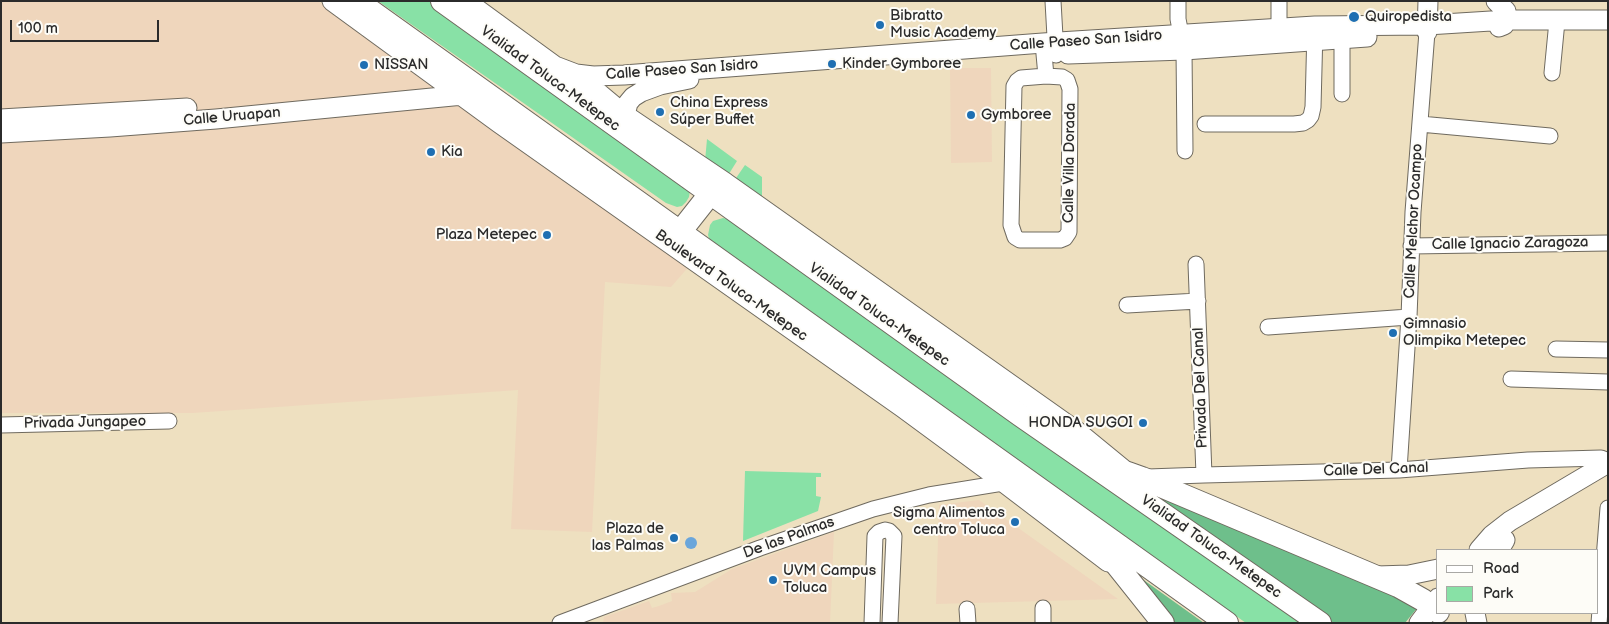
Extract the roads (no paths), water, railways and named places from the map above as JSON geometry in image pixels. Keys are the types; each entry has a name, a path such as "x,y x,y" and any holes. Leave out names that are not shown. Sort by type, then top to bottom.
{"highway":[{"path":"357,1 400,41 692,248 892,384 1015,481 1078,516 1227,623"},
{"name":"Vialidad Toluca-Metepec","path":"442,1 545,67 594,111 1103,473 1320,623"},
{"path":"594,111 622,112 633,138"},
{"path":"692,248 710,194"},
{"path":"892,384 903,408"},
{"path":"1078,432 1080,456"},
{"path":"1103,473 1135,475 1413,593 1436,612"},
{"path":"1078,516 1163,623"}],"main road":[{"name":"Boulevard Toluca-Metepec","path":"332,1 400,41 436,76 499,123 692,248 903,408 990,462"},
{"path":"466,1 545,67 576,74 622,112 726,183 1078,432 1135,475"},
{"name":"Calle Melchor Ocampo","path":"1427,28 1428,1"},
{"name":"Calle Paseo San Isidro","path":"1315,34 1342,39 1427,28 1501,9 1536,20 1608,20"},
{"name":"Calle Paseo San Isidro","path":"576,74 592,76 624,75 1279,35 1427,28"},
{"name":"Calle Paseo San Isidro","path":"622,112 628,103 641,92 660,85 687,79 1050,49"},
{"name":"Calle Uruapan","path":"1,119 205,107 412,90 421,87 436,76"},
{"name":"Calle Uruapan","path":"1,133 206,120 463,95"},
{"path":"1476,549 1498,544 1528,509 1608,463"},
{"path":"1482,549 1498,544 1528,520 1608,471"},
{"path":"1015,481 1126,576"},
{"path":"1372,576 1409,575 1436,569"}],"street":[{"path":"1046,76 1053,1"},
{"path":"1178,1 1178,19 1182,42 1185,152"},
{"path":"1279,1 1279,35"},
{"path":"1552,73 1557,20"},
{"name":"Calle Melchor Ocampo","path":"1399,470 1409,317 1411,246 1427,28"},
{"path":"1205,124 1294,124 1303,123 1308,120 1313,107 1315,34"},
{"path":"1342,39 1342,94"},
{"name":"Calle Villa Dorada","path":"1046,76 1062,77 1070,84 1069,232 1065,238 1060,240 1020,240 1015,237 1012,225 1014,86 1021,78 1046,76"},
{"path":"1420,124 1550,136"},
{"name":"Calle Ignacio Zaragoza","path":"1411,246 1608,243"},
{"name":"Privada Del Canal","path":"1196,264 1204,475"},
{"path":"1127,305 1198,301"},
{"path":"1268,327 1409,317"},
{"path":"1556,349 1608,350"},
{"path":"1511,379 1608,382"},
{"name":"Privada Jungapeo","path":"1,425 169,421"},
{"name":"Calle Del Canal","path":"1135,475 1399,470 1528,460 1601,458 1608,463"},
{"name":"De las Palmas","path":"560,623 594,616 873,509 929,495 1015,481"},
{"path":"1599,623 1608,508"},
{"path":"872,623 875,536 885,530 894,536 890,623"}],"water":[{"path":"691,537 697,543 691,549 685,543"}],"place":[{"name":"Quiropedista","path":"1354,17"},
{"name":"Bibratto Music Academy","path":"880,25"},
{"name":"Kinder Gymboree","path":"832,64"},
{"name":"NISSAN","path":"364,65"},
{"name":"China Express Súper Buffet","path":"660,112"},
{"name":"Gymboree","path":"971,115"},
{"name":"Kia","path":"431,152"},
{"name":"Plaza Metepec","path":"547,235"},
{"name":"Gimnasio Olimpika Metepec","path":"1393,333"},
{"name":"HONDA SUGOI","path":"1143,423"},
{"name":"Sigma Alimentos centro Toluca","path":"1015,522"},
{"name":"Plaza de las Palmas","path":"674,538"},
{"name":"UVM Campus Toluca","path":"773,580"}]}
